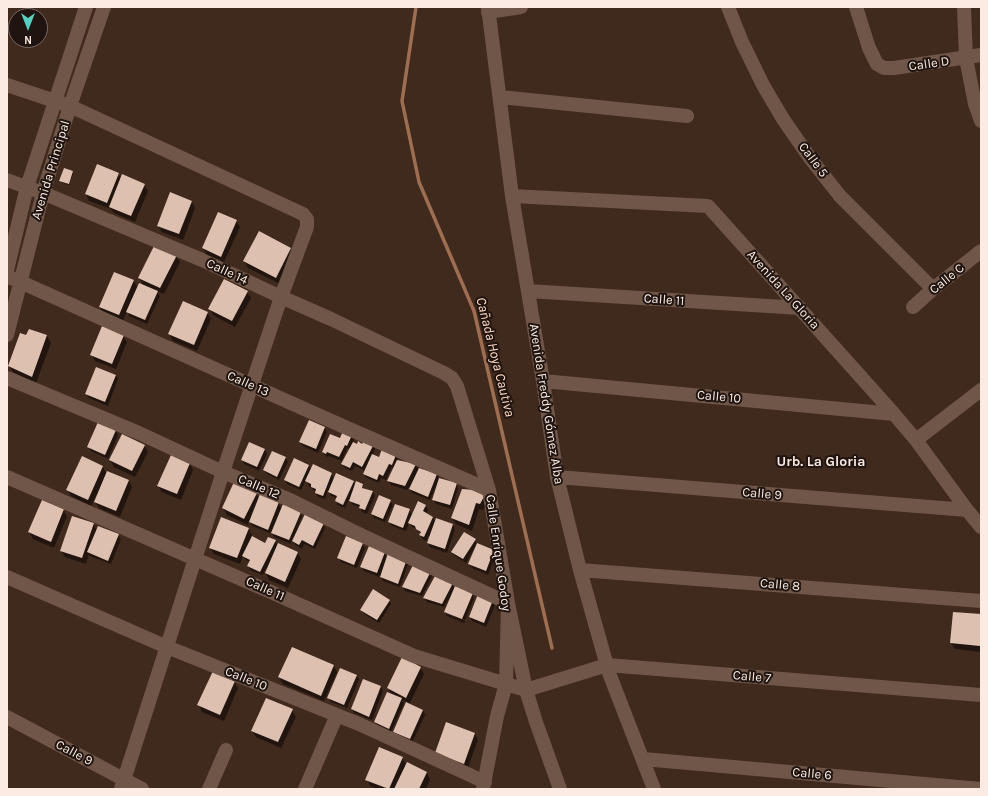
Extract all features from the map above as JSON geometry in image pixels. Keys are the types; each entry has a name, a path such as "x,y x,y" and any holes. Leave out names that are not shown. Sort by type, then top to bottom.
{"street":[{"path":"84,7 104,10"},
{"name":"Avenida Principal","path":"7,270 28,187 84,7"},
{"path":"488,9 522,7"},
{"name":"Calle 5","path":"728,7 742,42 763,85 783,119 810,158 840,196 932,289"},
{"name":"Calle D","path":"856,7 868,48 877,64 884,68 894,68 981,55"},
{"path":"964,7 966,58 975,104 981,121"},
{"name":"Avenida Freddy Gómez Alba","path":"488,9 512,196 543,381 557,477 580,570 608,665 654,789"},
{"name":"Avenida Principal","path":"7,335 43,193 70,106 104,10"},
{"path":"7,85 70,106 303,214 307,219 307,227 281,297 122,785"},
{"path":"500,97 687,116"},
{"name":"Calle 14","path":"7,180 43,193 202,260 444,373"},
{"name":"Avenida La Gloria","path":"512,196 708,206 894,414 916,440 981,527"},
{"name":"Calle C","path":"913,308 932,289 981,251"},
{"name":"Calle 13","path":"7,276 489,490"},
{"name":"Calle 11","path":"528,291 800,308"},
{"name":"Calle Enrique Godoy","path":"444,373 452,378 457,386 489,490 508,603 506,684 497,716 484,786"},
{"name":"Calle 12","path":"7,378 139,433 223,472 290,500 361,535 508,603"},
{"name":"Calle 10","path":"543,381 894,414"},
{"path":"916,440 981,390"},
{"name":"Calle 11","path":"7,477 414,656 526,690"},
{"name":"Calle 9","path":"557,477 967,510"},
{"name":"Calle 8","path":"580,570 981,601"},
{"name":"Calle 10","path":"7,577 167,647 337,715 484,786"},
{"path":"508,603 526,690 560,789"},
{"name":"Calle 7","path":"526,690 608,665 981,696"},
{"path":"304,789 337,715"},
{"name":"Calle 9","path":"7,717 122,785 142,789"},
{"path":"209,789 226,750"},
{"name":"Calle 6","path":"643,759 981,789"}],"building":[{"path":"97,164 119,173 107,203 85,194"},
{"path":"64,168 73,171 69,184 59,181"},
{"path":"122,174 145,184 131,216 109,207"},
{"path":"170,192 192,201 179,234 157,226"},
{"path":"218,212 237,220 221,257 202,248"},
{"path":"259,231 291,248 276,278 243,261"},
{"path":"155,244 177,255 160,288 138,278"},
{"path":"114,272 134,280 119,315 99,307"},
{"path":"224,279 248,291 232,321 208,309"},
{"path":"139,283 158,291 145,320 126,312"},
{"path":"183,301 208,312 194,345 168,334"},
{"path":"102,326 124,335 112,364 90,355"},
{"path":"29,329 47,335 32,377 8,366 20,333 26,335"},
{"path":"96,367 116,375 105,402 85,394"},
{"path":"309,420 325,427 316,449 299,442"},
{"path":"98,422 116,430 105,455 87,447"},
{"path":"343,431 352,435 347,446 345,445 339,457 327,452 326,454 322,452 330,434 340,438"},
{"path":"122,434 145,445 132,471 109,460"},
{"path":"364,440 374,444 362,467 353,462 350,468 341,464 353,442 357,444 358,441 362,444"},
{"path":"249,442 265,449 257,467 241,460"},
{"path":"382,449 396,455 392,465 389,464 383,476 379,474 377,480 363,474 372,454 379,457"},
{"path":"272,451 286,457 277,477 263,470"},
{"path":"171,455 190,463 177,494 157,486"},
{"path":"82,456 103,466 88,500 66,490"},
{"path":"294,458 309,465 299,487 284,480"},
{"path":"397,460 416,464 405,486 387,481"},
{"path":"313,464 332,473 323,496 315,493 316,489 311,487 311,484 305,481"},
{"path":"419,468 437,474 428,497 409,489"},
{"path":"107,471 129,480 116,511 94,502"},
{"path":"336,473 354,481 343,505 335,501 337,496 328,492"},
{"path":"439,478 457,483 450,505 432,500"},
{"path":"356,481 363,484 362,488 373,491 365,510 359,508 360,505 349,501"},
{"path":"234,482 257,493 244,519 222,508"},
{"path":"462,489 475,490 485,495 480,504 476,503 469,525 451,518"},
{"path":"260,494 279,502 268,530 249,522"},
{"path":"379,495 391,500 383,519 371,514"},
{"path":"42,500 64,509 51,542 28,532"},
{"path":"418,501 426,505 423,511 433,517 424,537 419,535 421,532 416,529 415,526 408,523"},
{"path":"283,504 301,512 289,540 271,533"},
{"path":"395,504 410,509 403,528 388,522"},
{"path":"305,514 324,523 313,546 302,540 299,545 292,541"},
{"path":"72,516 94,523 82,558 60,551"},
{"path":"221,517 249,528 237,558 209,548"},
{"path":"436,518 453,524 445,549 427,543"},
{"path":"98,526 119,534 108,561 87,552"},
{"path":"464,532 476,539 463,559 451,552"},
{"path":"252,536 265,543 268,537 276,540 260,572 247,566 250,560 242,556"},
{"path":"346,536 363,543 354,565 337,558"},
{"path":"278,543 298,552 285,582 265,573"},
{"path":"477,543 494,550 486,571 468,564"},
{"path":"369,546 385,552 377,573 360,567"},
{"path":"388,553 407,559 398,584 380,577"},
{"path":"413,565 431,571 420,593 402,587"},
{"path":"435,576 453,583 442,604 423,598"},
{"path":"455,586 473,593 462,619 444,612"},
{"path":"373,589 390,600 377,620 360,610"},
{"path":"478,594 493,600 484,623 469,617"},
{"path":"953,612 981,614 980,646 950,643"},
{"path":"292,647 334,665 321,696 278,677"},
{"path":"402,657 421,667 406,698 387,688"},
{"path":"340,668 357,675 344,705 327,698"},
{"path":"213,671 235,681 220,715 197,705"},
{"path":"363,679 381,686 369,717 351,709"},
{"path":"387,692 402,698 389,729 374,722"},
{"path":"266,698 293,709 278,742 251,731"},
{"path":"406,702 423,710 410,739 393,732"},
{"path":"446,722 475,733 464,764 435,753"},
{"path":"379,747 403,757 389,789 365,780"},
{"path":"407,762 427,772 419,789 394,789"}],"waterway":[{"name":"Cañada Hoya Cautiva","path":"416,7 402,101 419,182 474,311 552,648"}],"district":[{"name":"Urb. La Gloria","path":"821,462"}]}
